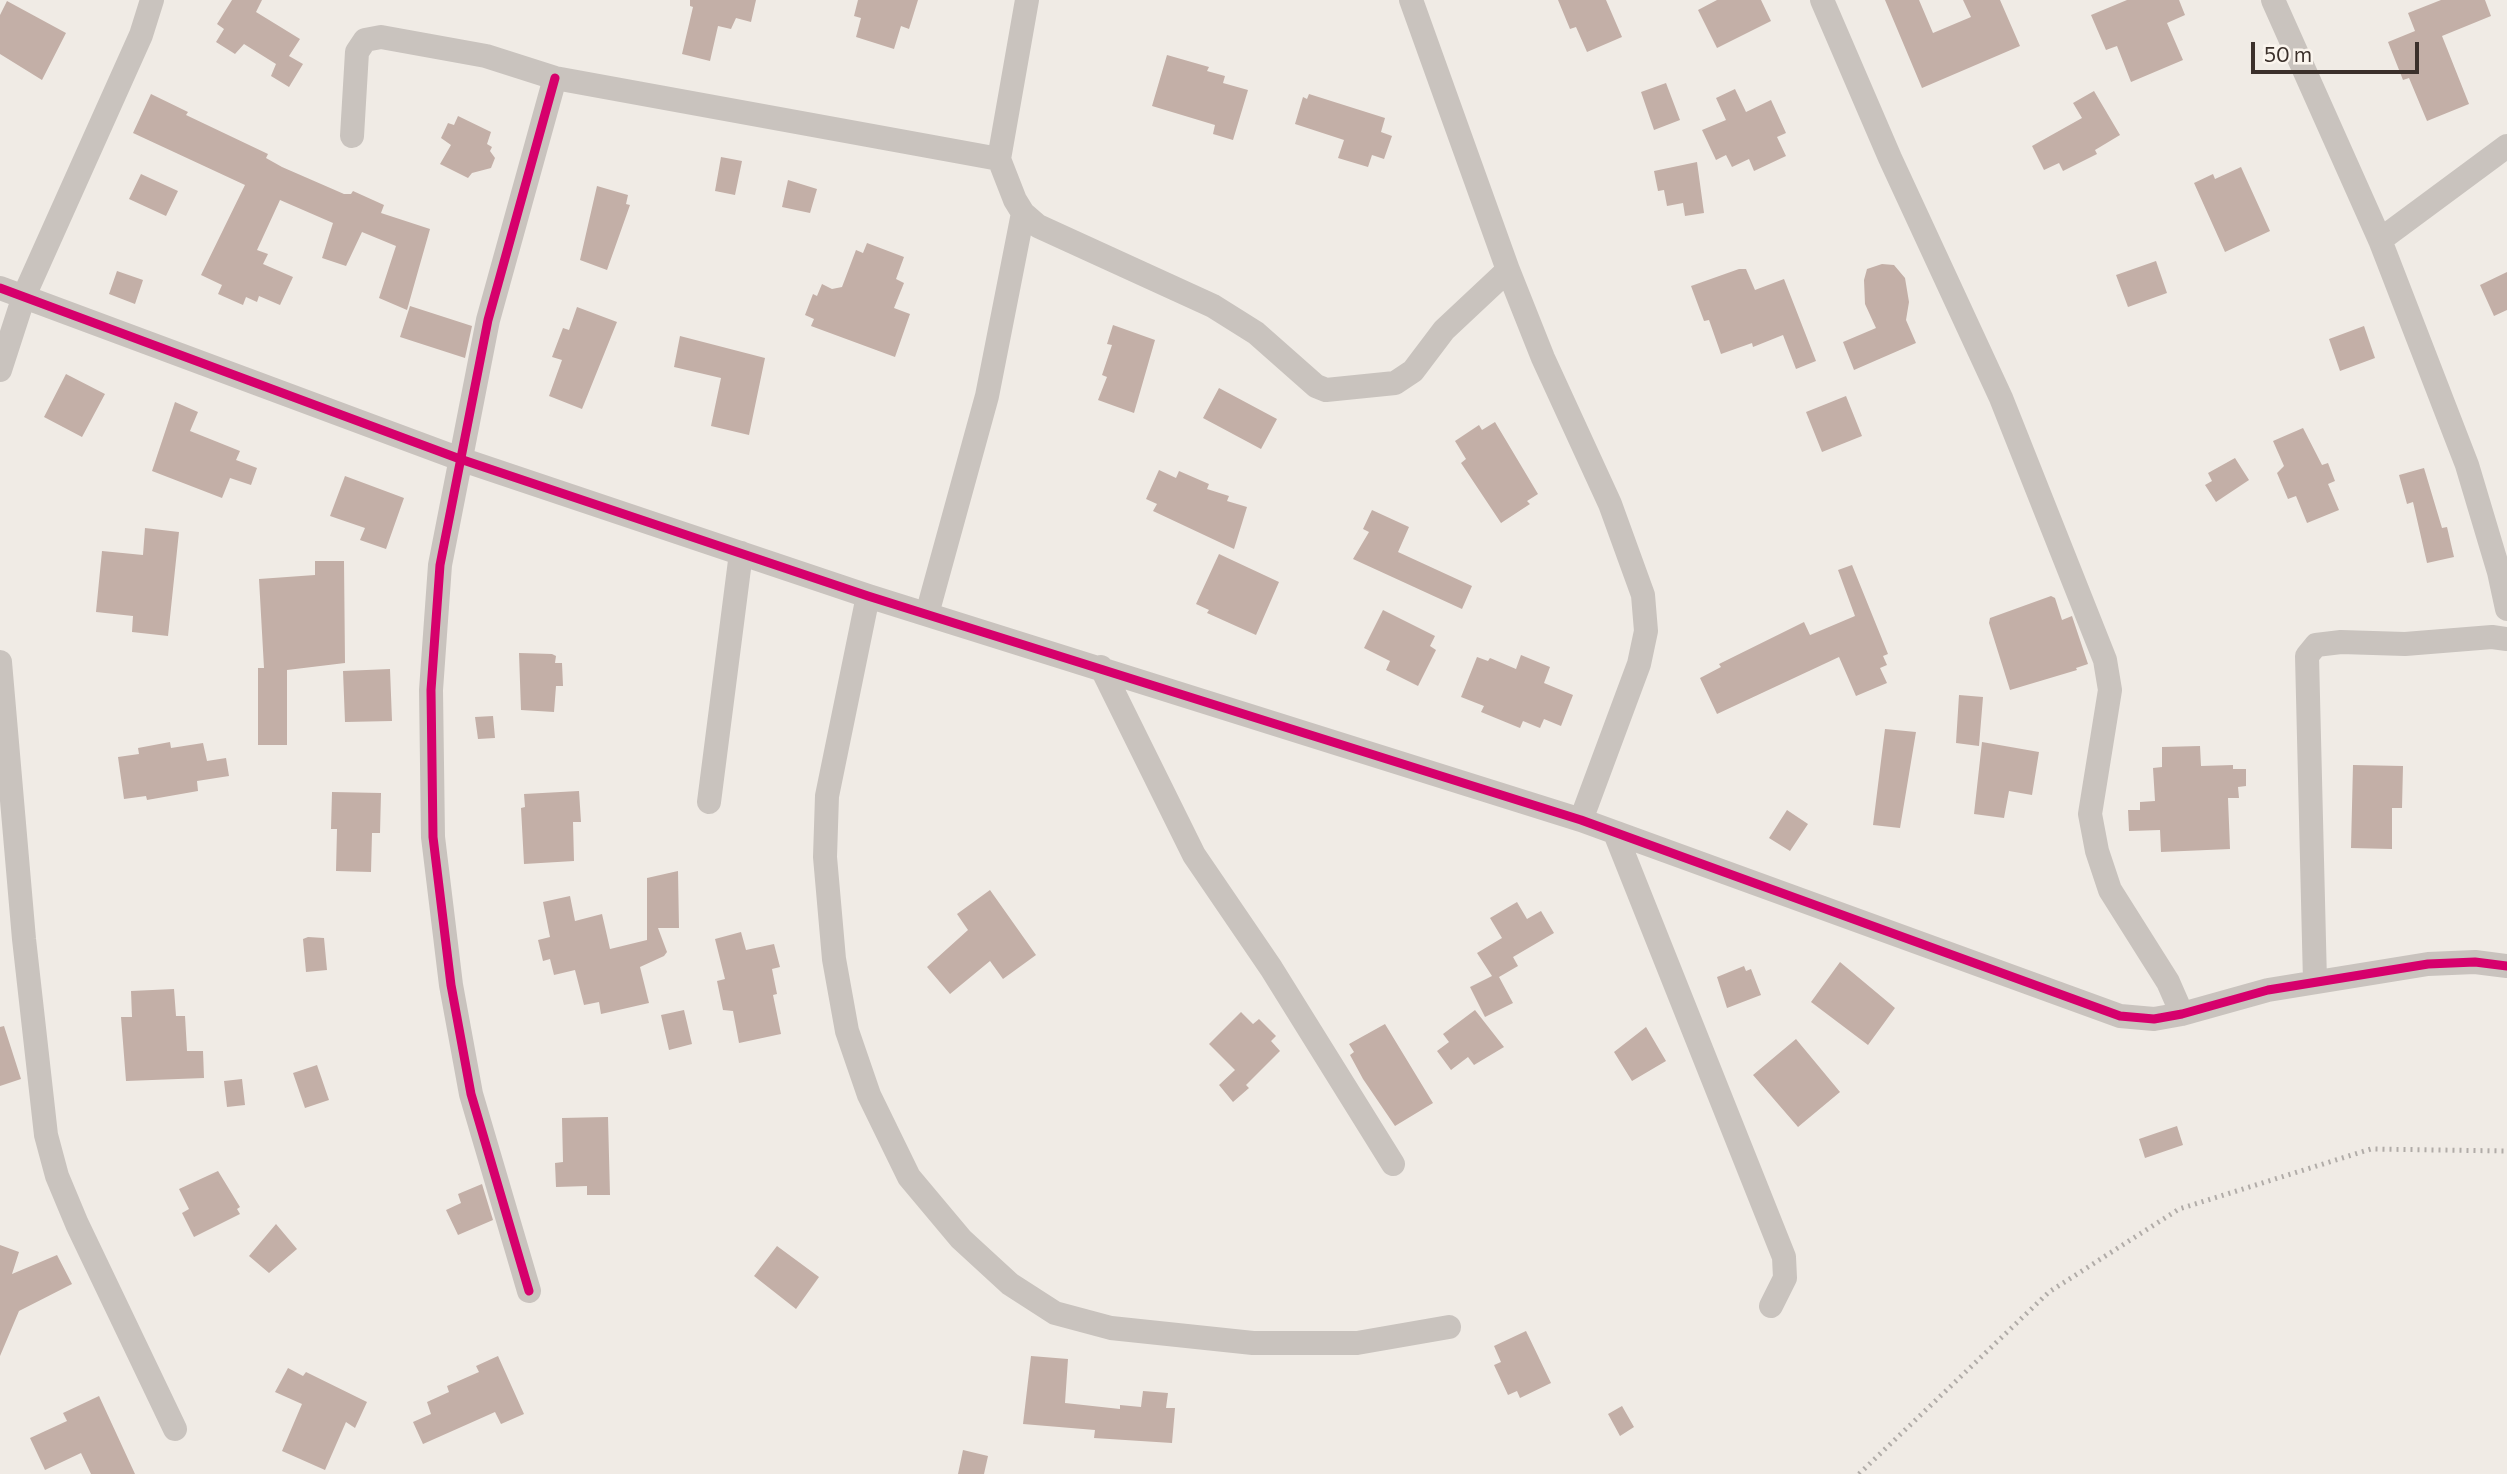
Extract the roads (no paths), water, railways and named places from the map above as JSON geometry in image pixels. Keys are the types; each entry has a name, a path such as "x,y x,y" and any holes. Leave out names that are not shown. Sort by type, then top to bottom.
{"street":[{"path":"0,370 24,296 141,35 152,0"},
{"path":"1027,0 999,159 1023,213 1038,226 1213,306 1256,333 1316,386 1325,390 1372,388 1395,383 1413,371 1444,330 1508,270"},
{"path":"1411,0 1508,270 1543,358 1610,505 1643,595 1647,631 1639,664 1581,820"},
{"path":"1822,0 1890,158 2001,398 2105,660 2110,690 2090,814 2097,851 2110,890 2168,982 2182,1014"},
{"path":"2273,0 2381,240 2467,465 2507,609"},
{"path":"352,136 357,52 365,40 381,37 486,56 555,78 999,159"},
{"path":"529,1291 471,1094 451,985 433,837 431,690 440,565 488,320 555,78"},
{"path":"2381,240 2507,146"},
{"path":"927,614 987,396 1023,213"},
{"path":"0,288 460,459 868,596 1581,820 2120,1016 2154,1018 2182,1014 2268,990 2428,964 2475,962 2507,966"},
{"path":"709,802 741,553"},
{"path":"868,596 829,785 825,857 834,959 847,1031 869,1096 909,1177 961,1239 1010,1284 1055,1313 1111,1328 1253,1343 1357,1343 1449,1327"},
{"path":"2315,982 2307,656 2316,645 2341,642 2404,644 2492,637 2507,639"},
{"path":"0,662 24,939 46,1135 57,1176 77,1224 175,1429"},
{"path":"1101,667 1194,855 1271,968 1394,1164"},
{"path":"1615,833 1784,1257 1785,1278 1771,1306"}],"railway":[{"path":"1859,1474 2049,1292 2179,1209 2371,1149 2507,1151"}]}
